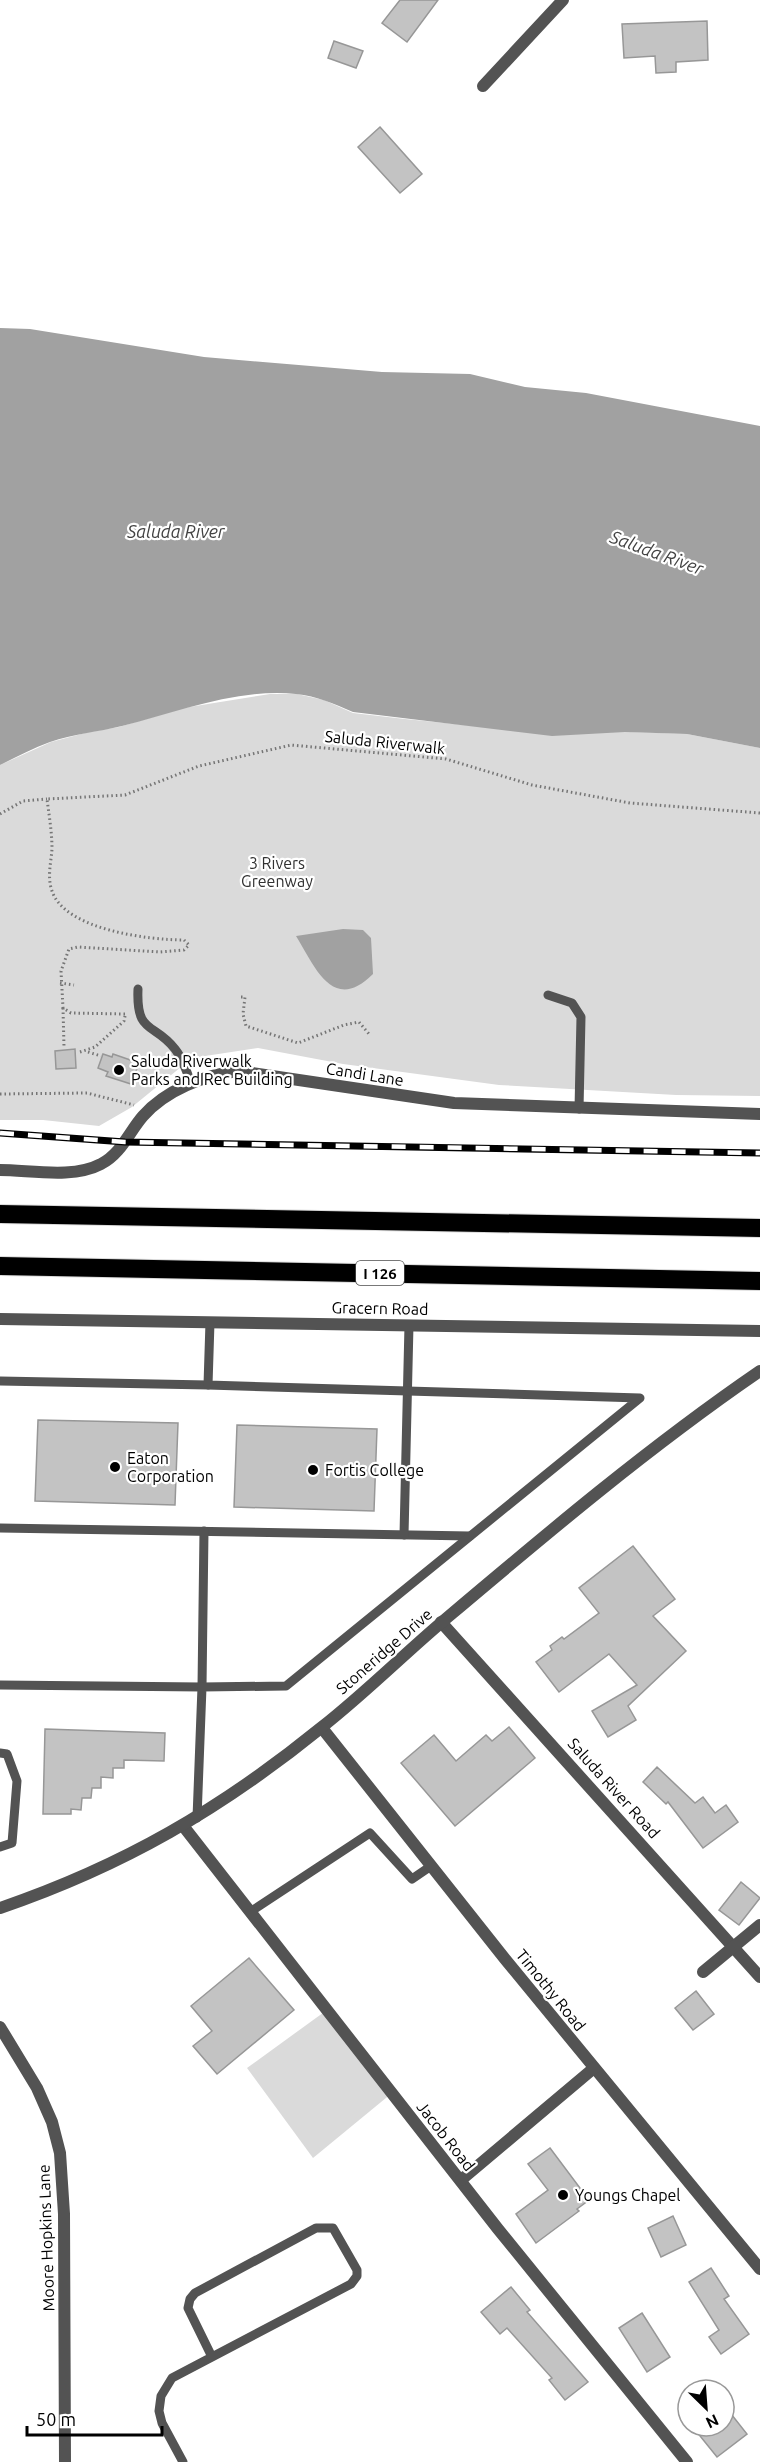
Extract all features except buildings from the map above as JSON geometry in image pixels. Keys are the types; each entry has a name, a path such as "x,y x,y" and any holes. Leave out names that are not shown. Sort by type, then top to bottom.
{"highway":[{"path":"0,1214 760,1228"},
{"name":"I 126","path":"0,1266 760,1281"}],"street":[{"path":"483,86 563,0"},
{"name":"Candi Lane","path":"0,1170 66,1171 94,1168 116,1154 150,1110 191,1084 223,1073 238,1071 417,1099 579,1108 760,1114"},
{"name":"Gracern Road","path":"0,1319 760,1331"},
{"name":"Stoneridge Drive","path":"0,1908 69,1884 129,1857 197,1818 322,1728 441,1622 688,1420 760,1371"},
{"name":"Saluda River Road","path":"441,1622 760,1977"},
{"name":"Timothy Road","path":"322,1728 594,2068 760,2269"},
{"name":"Jacob Road","path":"184,1827 461,2180 687,2462"},
{"path":"703,1972 760,1925"},
{"name":"Moore Hopkins Lane","path":"0,2027 37,2088 52,2122 60,2153 63,2214 65,2462"},
{"path":"461,2180 594,2068"}],"lane":[{"path":"138,989 138,1011 141,1019 145,1026 174,1048 191,1084"},
{"path":"548,995 572,1003 581,1017 579,1108"},
{"path":"208,1385 210,1322"},
{"path":"404,1535 409,1325"},
{"path":"0,1381 640,1398 286,1686 0,1685"},
{"path":"0,1528 470,1536"},
{"path":"197,1818 202,1687 204,1531"},
{"path":"0,1754 7,1754 17,1781 12,1843 0,1847"},
{"path":"250,1912 370,1833 412,1879 431,1866"},
{"path":"183,2462 162,2423 159,2411 161,2396 172,2378 212,2357 351,2284 357,2276 357,2270 333,2228 316,2228 195,2293 190,2299 188,2308 212,2357"}],"path":[{"name":"Saluda Riverwalk","path":"0,814 23,801 126,795 199,766 291,745 447,759 532,785 630,803 760,813"},
{"path":"47,799 51,838 50,884 55,898 66,911 94,924 137,937 184,940 189,945 184,950 160,952 73,948 64,957 60,983 64,1047"},
{"path":"60,983 74,985"},
{"path":"241,997 246,997 243,1014 246,1026 288,1041 308,1041 330,1030 359,1022 369,1034"},
{"path":"80,1052 101,1042 124,1020 126,1007"},
{"path":"63,1008 71,1012 125,1016"},
{"path":"85,1051 101,1056"},
{"path":"0,1094 87,1093 150,1110"}],"green space":[{"name":"3 Rivers Greenway","path":"270,694 297,694 324,700 353,713 405,719 485,727 687,734 760,748 760,1096 676,1095 499,1085 343,1064 258,1048 192,1058 132,1107 99,1126 43,1120 0,1120 0,765 51,742 89,732 119,727 183,708"},
{"path":"327,2010 392,2093 313,2158 247,2068"}],"water":[{"name":"Saluda River","path":"0,328 30,329 204,357 382,372 470,374 525,387 586,393 760,426 760,748 687,734 625,732 552,736 353,712 311,697 274,693 252,694 208,702 122,726 59,739 0,765"},
{"path":"343,929 363,930 371,938 373,974 359,985 347,989 336,988 327,982 310,961 296,936"}],"railway":[{"path":"0,1133 125,1142 760,1153"}],"place":[{"name":"Saluda Riverwalk Parks and Rec Building","path":"119,1070"},
{"name":"Eaton Corporation","path":"115,1467"},
{"name":"Fortis College","path":"313,1470"},
{"name":"Youngs Chapel","path":"563,2195"}]}
